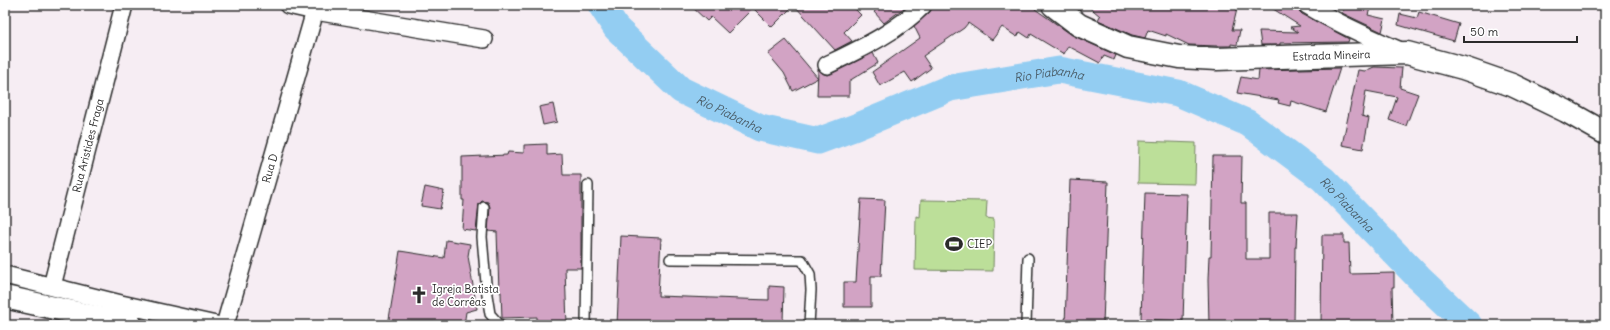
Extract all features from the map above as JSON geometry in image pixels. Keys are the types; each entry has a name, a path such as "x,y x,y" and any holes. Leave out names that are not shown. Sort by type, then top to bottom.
{"street":[{"name":"Rua Aristides Fraga","path":"58,310 58,287 124,5"},
{"path":"288,5 484,40"},
{"path":"827,65 890,32 912,16 923,5"},
{"name":"Estrada Mineira","path":"1053,5 1080,25 1128,47 1179,57 1225,59 1407,53 1463,68 1512,85 1605,132"},
{"path":"1307,5 1328,18 1360,34 1407,53"},
{"name":"Rua D","path":"225,325 315,11"},
{"path":"131,325 58,310 10,298 12,277 216,325"}],"lane":[{"path":"586,325 588,185"},
{"path":"484,207 482,237 487,296 490,314 500,325"},
{"path":"1026,325 1028,258"},
{"path":"670,259 802,260 810,274 811,290 809,325"}],"green space":[{"path":"1139,141 1196,143 1195,184 1138,183"},
{"name":"CIEP","path":"921,200 987,201 986,218 994,219 993,271 915,270 916,216 920,217"}],"building":[{"path":"690,5 794,5 772,27 753,8 728,33 711,17 707,21"},
{"path":"794,5 851,5 861,15 844,32 852,41 835,50"},
{"path":"882,5 908,5 884,23 874,12"},
{"path":"933,5 1038,5 1035,9 1072,35 1116,55 1114,60 1104,56 1100,63 1068,46 1064,54 1031,34 1029,38 1020,32 1017,37 1002,27 992,40 968,23 964,28 923,56 931,68 912,82 905,72 880,86 872,72 920,38 914,26 930,12"},
{"path":"1087,5 1238,5 1232,30 1240,30 1237,45 1189,45 1166,34 1166,36 1148,30 1145,38 1132,35 1098,20 1100,16"},
{"path":"1267,5 1297,5 1298,10 1302,14 1349,39 1348,42 1280,43 1280,45 1261,45 1259,31 1298,32 1290,27 1300,26"},
{"path":"1345,5 1371,5 1368,15 1385,19 1382,32 1342,13"},
{"path":"1419,12 1459,24 1454,41 1398,25 1400,14 1417,18"},
{"path":"786,40 818,78 793,91 784,73 768,54"},
{"path":"873,53 878,63 849,81 849,96 817,96 818,69 827,75 831,74"},
{"path":"1374,67 1402,68 1400,88 1418,94 1406,126 1389,120 1397,97 1366,91 1362,116 1369,118 1363,149 1342,145 1358,70 1365,71"},
{"path":"1340,68 1326,112 1291,101 1290,106 1278,103 1279,100 1237,93 1241,77 1258,80 1259,70"},
{"path":"553,104 557,122 543,125 539,107"},
{"path":"547,144 547,155 562,154 563,175 581,175 581,268 565,268 567,325 537,325 537,317 502,318 501,292 499,292 497,232 488,231 490,207 488,202 482,201 479,204 476,231 462,229 464,200 462,200 462,157 507,155 508,152 524,153 524,145"},
{"path":"1213,156 1242,156 1241,203 1246,203 1246,259 1269,259 1269,213 1298,213 1295,247 1294,325 1209,325 1208,280 1209,256 1211,256"},
{"path":"1070,180 1108,182 1103,325 1065,325"},
{"path":"425,187 444,191 440,209 421,206"},
{"path":"1145,193 1187,194 1183,321 1141,319"},
{"path":"861,199 885,200 881,276 871,276 871,307 844,307 844,282 856,282"},
{"path":"1322,235 1344,235 1344,243 1349,243 1350,274 1394,273 1394,287 1392,287 1393,325 1321,325"},
{"path":"621,236 661,238 658,296 769,300 769,286 784,287 783,322 764,322 764,325 617,325"},
{"name":"Igreja Batista de Corrêas","path":"446,240 470,244 468,256 477,309 466,312 464,325 388,325 400,251 444,258"}],"waterway":[{"name":"Rio Piabanha","path":"601,5 616,28 681,90 760,128 818,141 950,88 1059,70 1178,93 1248,123 1323,179 1419,278 1469,325"}],"place":[{"name":"CIEP","path":"954,244"},
{"name":"Igreja Batista de Corrêas","path":"419,295"}]}
